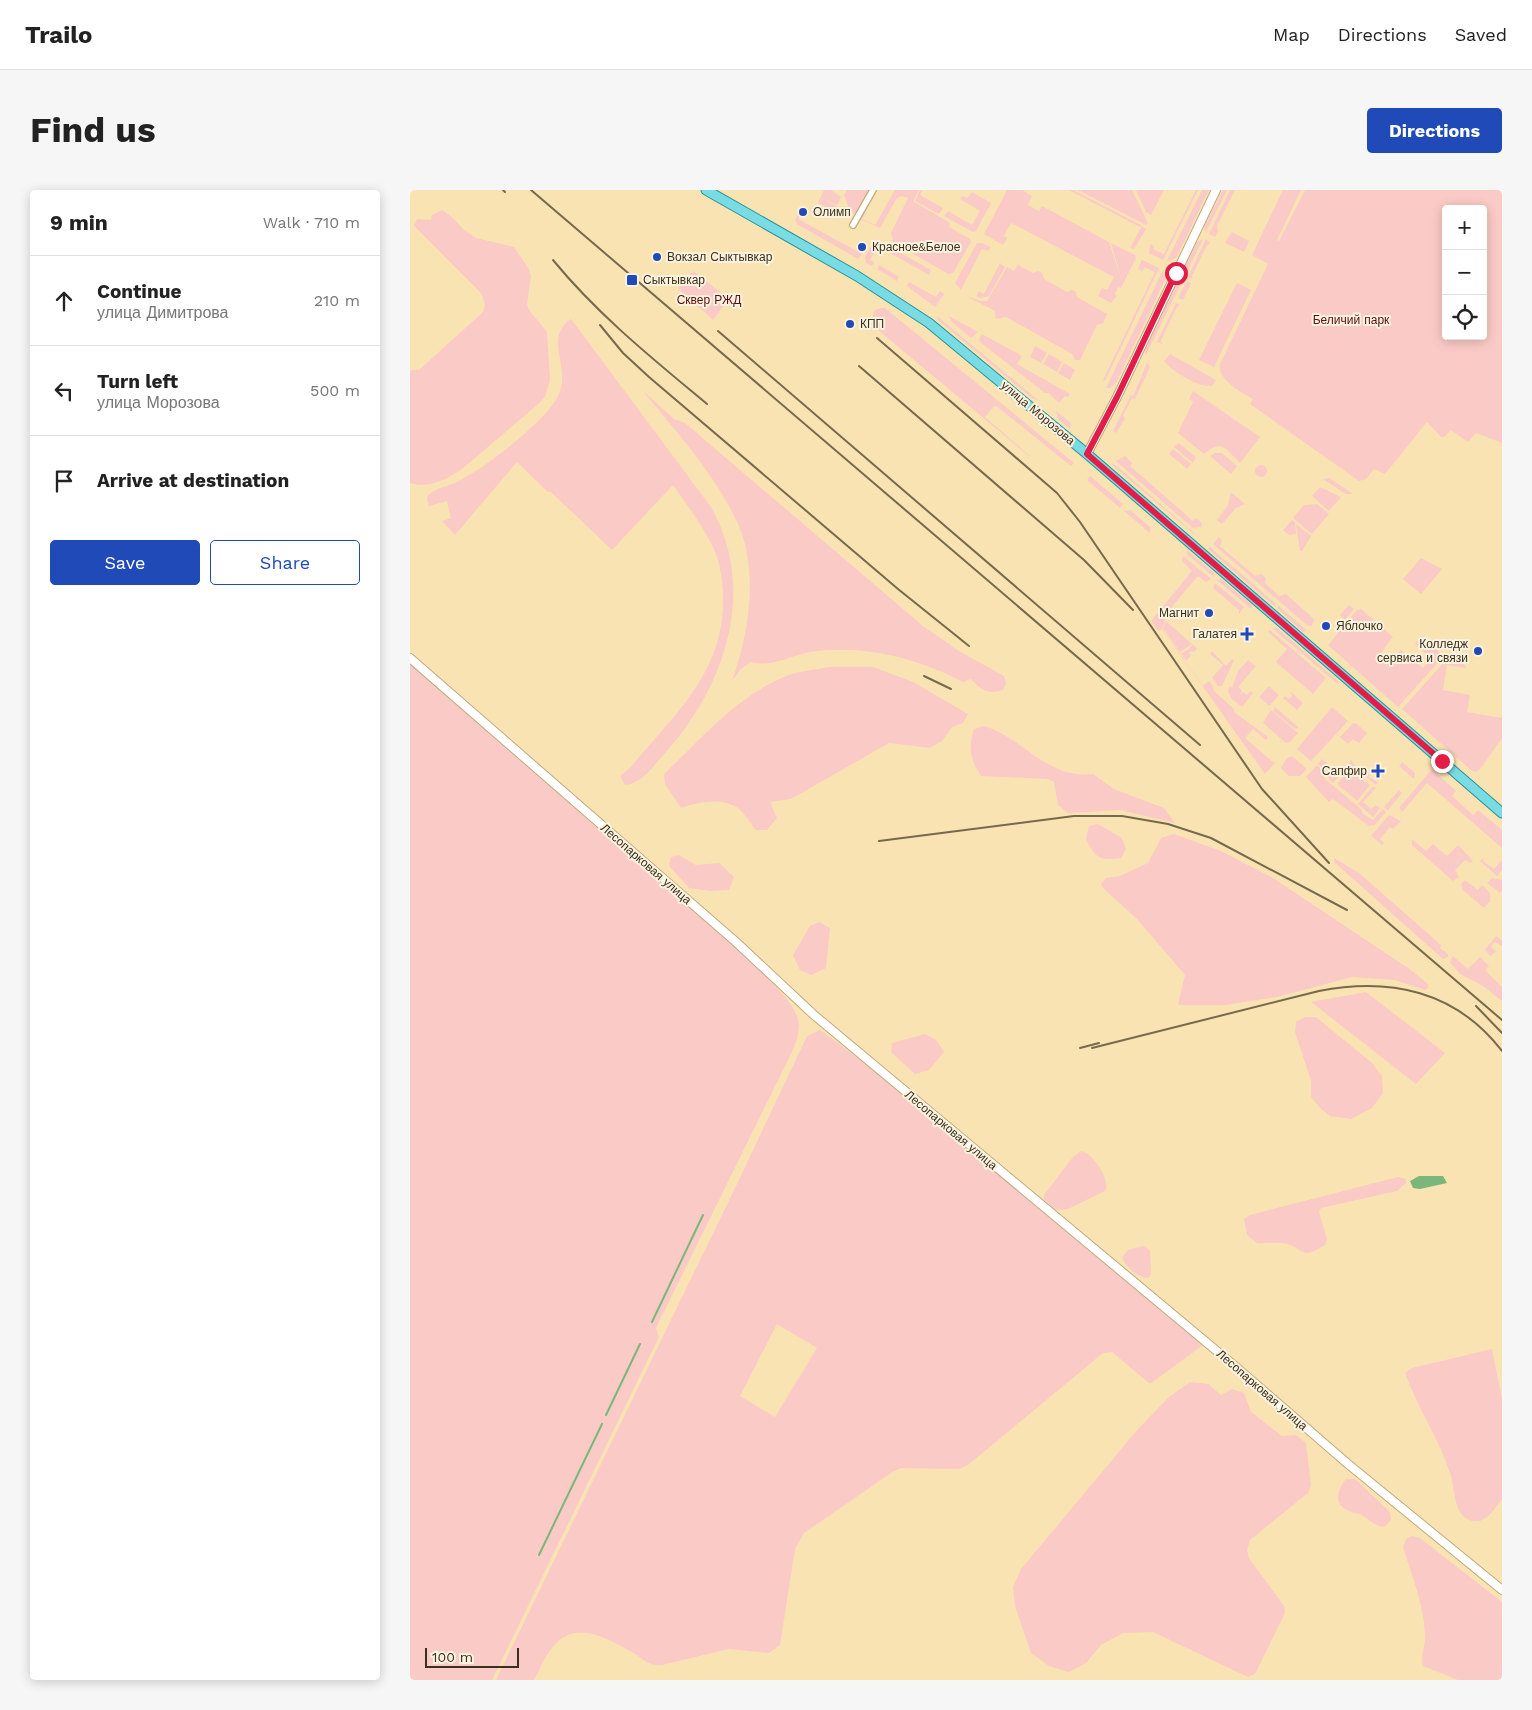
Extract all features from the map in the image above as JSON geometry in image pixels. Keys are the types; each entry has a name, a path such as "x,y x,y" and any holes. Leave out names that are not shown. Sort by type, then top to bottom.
{"main road":[{"name":"улица Морозова","path":"706,190 857,276 930,323 1087,454 1502,812"}],"street":[{"path":"853,225 873,190"},
{"path":"1087,454 1117,397 1216,190"},
{"name":"Лесопарковая улица","path":"410,658 736,942 814,1016 1236,1367 1348,1464 1502,1590"}],"green space":[{"path":"824,190 831,190 841,197 837,205 825,200 845,211 844,217 818,203"},
{"path":"847,190 870,190 856,214 850,212 844,195"},
{"path":"895,190 919,190 913,201 950,223 949,227 970,239 971,242 953,273 948,274 893,242 891,233 908,198 902,196 897,198 880,228 860,219 864,211 866,212 862,219 875,225"},
{"path":"920,190 923,190 920,195 943,208 939,214 915,201"},
{"path":"1007,190 1026,190 1023,191 1032,196 1028,205 1039,211 1042,206 1109,242 1122,282 1111,243 1135,255 1136,258 1121,288 1118,287 1115,294 1117,296 1111,303 1098,296 1102,288 1107,290 1114,277 1011,223 1004,236 1007,238 1003,245 984,234"},
{"path":"1069,190 1073,190 1141,225 1140,227"},
{"path":"1078,190 1132,190 1148,223 1146,225"},
{"path":"1136,190 1164,190 1151,215 1146,212"},
{"path":"1196,190 1198,190 1163,260 1149,253 1150,244 1154,246 1153,249 1164,254"},
{"path":"1202,190 1209,190 1176,258 1167,261"},
{"path":"1223,190 1227,190 1206,232 1204,227"},
{"path":"1230,190 1235,190 1217,226 1218,231 1215,237 1209,234"},
{"name":"Беличий парк","path":"1283,190 1301,190 1277,240 1279,241 1305,190 1502,190 1502,443 1476,433 1468,442 1451,430 1444,437 1441,437 1427,422 1385,474 1374,469 1366,479 1359,481 1250,404 1253,399 1226,380 1220,370 1220,364 1268,264 1252,255"},
{"path":"972,192 991,203 976,231 973,232 944,216 948,211 972,225 980,211 960,199 962,196 967,198"},
{"path":"442,210 476,238 514,247 529,269 531,276 527,304 529,310 547,332 550,380 545,397 462,469 438,482 417,485 410,483 410,370 419,370 483,312 485,305 482,294 414,226 417,219 431,220 432,215"},
{"path":"800,211 802,212 798,219 862,254 858,259 797,224 795,220"},
{"path":"1142,226 1146,229 1134,249 1130,248"},
{"path":"1232,232 1249,241 1244,252 1225,243"},
{"path":"1203,239 1146,355 1145,350 1197,242"},
{"path":"1206,239 1210,243 1206,247 1192,276 1193,279 1188,277"},
{"path":"881,242 931,270 929,275 878,246 870,260 874,263 872,266 866,263 865,257 872,244 877,246"},
{"path":"977,243 991,247 988,251 982,249 961,290 955,283"},
{"path":"1142,260 1159,268 1105,381 1103,380 1155,272 1145,267 1142,271 1138,269"},
{"path":"1000,263 1005,267 989,296 981,298 976,296 979,291 984,294"},
{"path":"879,265 899,277 897,281 877,269"},
{"path":"1018,265 1033,273 1038,271 1042,273 1044,279 1067,292 1072,290 1076,292 1077,297 1107,314 1103,323 1097,325 1080,360 1075,360 1072,354 1006,317 996,319 995,311 966,296 980,301 987,301 1007,267 1014,271"},
{"path":"1163,270 1165,280 1116,383 1110,388 1106,388"},
{"name":"Сквер РЖД","path":"693,271 729,299 713,320 678,288"},
{"path":"1187,281 1191,283 1183,300 1178,298"},
{"path":"909,282 936,297 940,291 944,294 935,307 907,286"},
{"path":"1237,283 1251,290 1214,367 1199,360"},
{"path":"1176,303 1180,305 1177,307 1161,340 1162,344 1157,342"},
{"path":"885,308 1074,463 1071,466 995,405 985,417 1031,457 1029,456 878,330 873,316 875,310"},
{"path":"937,316 1039,401 1032,398 938,320"},
{"path":"949,316 978,332 971,338 951,321"},
{"path":"571,319 711,507 725,539 732,571 733,604 728,636 718,668 704,698 686,727 652,768 637,781 625,785 620,776 631,767 678,712 704,674 714,653 720,630 723,605 722,576 710,540 689,508 673,485 612,550 517,462 455,535 442,521 451,518 447,501 429,506 427,498 432,492 459,481 492,460 525,433 550,408 558,396 562,382 558,340 564,325"},
{"path":"982,334 1022,356 1017,364 1070,394 1068,397 1065,396 1059,403 1049,393 1045,393 980,342 979,339"},
{"path":"1035,346 1047,353 1041,363 1030,357"},
{"path":"1049,354 1062,362 1057,372 1043,364"},
{"path":"1170,354 1216,380 1212,386 1206,386 1186,378 1173,370 1164,361"},
{"path":"1064,363 1075,370 1070,380 1058,373"},
{"path":"1147,363 1150,367 1135,399 1132,398 1123,416 1125,419 1116,433 1113,431 1131,395 1133,396"},
{"path":"643,391 674,419 685,423 923,626 959,651 1004,676 1006,683 1003,690 989,692 978,686 971,679 963,682 946,673 908,660 889,655 849,650 810,652 766,664 751,662 741,669 732,681 743,643 749,603 750,582 744,543 738,524 729,506 707,471"},
{"path":"1193,391 1260,437 1240,463 1220,446 1210,449 1204,454 1178,433 1193,402 1189,399"},
{"path":"1056,411 1071,423 1070,429 1058,419"},
{"path":"1179,443 1196,457 1193,463 1174,447"},
{"path":"1173,449 1191,464 1187,469 1169,454"},
{"path":"1215,453 1222,453 1237,466 1231,474 1210,456"},
{"path":"1125,456 1132,463 1130,466 1193,521 1196,518 1202,523 1201,527 1193,528 1116,461"},
{"path":"1113,463 1195,534 1195,535 1112,465"},
{"path":"1259,465 1263,465 1267,471 1263,477 1259,477 1255,473 1255,469"},
{"path":"1090,476 1123,504 1120,508 1087,480"},
{"path":"1329,478 1352,494 1346,494 1323,479"},
{"path":"1320,487 1341,497 1329,511 1312,496"},
{"path":"1231,492 1245,504 1236,508 1222,524 1217,520 1228,505"},
{"path":"1317,504 1329,514 1312,534 1293,518 1304,505"},
{"path":"1130,510 1150,527 1150,533 1124,511"},
{"path":"1292,520 1295,522 1296,534 1289,535 1283,530"},
{"path":"1296,524 1311,536 1302,551 1300,551"},
{"path":"1219,537 1222,540 1220,546 1255,576 1261,574 1266,578 1265,583 1279,596 1286,594 1313,618 1314,621 1311,626 1308,626 1213,544"},
{"path":"1210,547 1276,604 1274,606 1208,549"},
{"path":"1188,551 1214,573 1214,577 1186,553"},
{"path":"1183,556 1211,579 1206,582 1198,576 1169,610 1162,628 1203,686 1209,681 1214,691 1234,709 1234,712 1268,737 1266,740 1253,729 1245,738 1274,763 1276,762 1265,774 1162,629 1158,631 1151,621 1192,571 1182,561"},
{"path":"1421,558 1442,569 1421,594 1403,579"},
{"path":"1221,579 1252,605 1251,609 1217,580"},
{"path":"1215,583 1244,607 1239,614 1239,610 1213,588"},
{"path":"1349,605 1354,609 1345,620 1340,615"},
{"path":"1279,606 1306,631 1303,632 1277,608"},
{"path":"1361,609 1393,637 1379,655 1388,664 1401,650 1423,668 1431,658 1415,644 1423,636 1441,654 1441,659 1398,707 1328,645 1357,610"},
{"path":"1166,621 1192,644 1180,652 1163,628"},
{"path":"1272,628 1277,628 1338,681 1338,684"},
{"path":"1270,630 1326,678 1313,694 1276,662 1287,649 1268,632"},
{"path":"1193,644 1197,649 1189,653 1191,655 1186,661 1181,653 1188,650"},
{"path":"1212,651 1226,666 1232,659 1234,660 1222,686 1218,686 1212,678 1223,665 1210,654"},
{"path":"1248,660 1256,666 1238,687 1242,691 1240,695 1243,692 1247,695 1251,691 1253,693 1242,707 1231,698 1228,691 1230,686 1232,688 1238,671"},
{"path":"1446,660 1464,664 1466,668 1447,665 1443,690 1470,695 1467,712 1502,718 1502,738 1481,768 1476,772 1472,771 1402,709"},
{"path":"410,664 746,957 788,1001 797,1016 799,1025 791,1054 656,1328 659,1337 492,1680 410,1680"},
{"path":"829,667 873,667 913,682 968,714 963,723 952,727 942,741 930,748 889,743 791,799 770,802 777,818 767,830 756,830 735,806 722,802 694,804 681,808 665,784 664,774 706,733 735,707 767,685 795,673"},
{"path":"1269,686 1279,695 1269,706 1259,697"},
{"path":"1290,691 1303,703 1297,710 1283,698 1285,696 1289,699 1292,696"},
{"path":"1275,707 1299,728 1295,729 1273,711"},
{"path":"1332,707 1348,721 1311,761 1297,749"},
{"path":"1271,710 1298,733 1290,742 1286,743 1263,723"},
{"path":"1353,723 1357,724 1367,733 1359,743 1353,739 1348,744 1340,737"},
{"path":"984,726 1011,739 1048,764 1076,774 1093,774 1114,789 1164,808 1175,823 1120,810 1068,813 1058,805 1054,782 1048,779 981,776 972,759 971,742 974,729"},
{"path":"1292,756 1307,769 1300,776 1289,776 1281,768 1286,759"},
{"path":"1322,759 1330,766 1326,770 1334,777 1345,765 1347,767 1333,783 1318,764"},
{"path":"1351,760 1358,769 1360,767 1370,775 1368,777 1378,782 1376,785 1349,763"},
{"path":"1402,762 1415,773 1414,779 1399,766"},
{"path":"1317,765 1325,779 1361,809 1363,814 1373,820 1383,809 1386,812 1375,825 1369,826 1333,799 1329,802 1306,777"},
{"path":"1350,769 1370,785 1357,801 1337,784"},
{"path":"1432,769 1456,791 1452,796 1473,815 1478,810 1502,830 1502,848 1427,783 1402,812 1399,808"},
{"path":"1373,786 1376,788 1363,802 1371,809 1376,805 1380,808 1373,817 1358,804"},
{"path":"1399,790 1402,793 1388,810 1384,807"},
{"path":"1389,815 1401,821 1393,829 1390,827 1380,839 1384,843 1382,845 1371,836"},
{"path":"1098,824 1122,838 1126,849 1121,858 1102,858 1092,850 1086,839 1089,826"},
{"path":"1174,834 1221,851 1273,878 1411,970 1428,984 1428,988 1425,990 1395,980 1352,977 1277,997 1225,1005 1178,1005 1185,975 1137,919 1101,884 1106,878 1120,876 1148,863 1161,838"},
{"path":"1412,839 1426,851 1433,844 1447,856 1458,845 1473,861 1470,863 1465,860 1455,870 1459,877 1453,881 1412,845"},
{"path":"679,855 696,865 719,863 734,877 729,890 711,891 689,888 669,866 671,857"},
{"path":"1484,857 1483,861 1494,869 1502,860 1502,870 1497,876 1480,861"},
{"path":"1334,858 1359,873 1441,945 1440,948 1448,954 1448,957 1443,959 1334,862"},
{"path":"1492,878 1502,880 1502,891 1500,893 1487,883"},
{"path":"1465,880 1478,890 1482,885 1490,893 1490,901 1484,908 1463,890 1461,884"},
{"path":"819,922 830,928 826,968 811,975 800,970 793,955 810,926"},
{"path":"1496,936 1502,941 1502,946 1495,942 1491,946 1496,952 1490,956 1485,950"},
{"path":"1453,956 1468,969 1480,957 1489,966 1485,970 1502,987 1502,1001 1483,986 1460,974 1450,962"},
{"path":"1366,992 1445,1053 1416,1084 1311,1002"},
{"path":"1305,1017 1316,1017 1372,1063 1382,1076 1383,1093 1372,1108 1351,1119 1330,1116 1311,1097 1311,1081 1295,1032 1296,1022"},
{"path":"820,1030 858,1058 1203,1345 1150,1384 1112,1352 1103,1353 968,1465 959,1469 901,1468 804,1533 795,1549 780,1645 769,1653 729,1649 657,1665 649,1663 602,1637 581,1632 562,1638 553,1647 534,1680 496,1680 736,1186 807,1036","holes":["777,1324 817,1348 775,1417 740,1396"]},
{"path":"925,1034 936,1040 944,1052 929,1070 915,1074 891,1052 892,1043"},
{"path":"1081,1151 1091,1157 1100,1168 1105,1180 1105,1191 1068,1209 1055,1210 1044,1199 1044,1195 1073,1157"},
{"path":"1398,1177 1406,1179 1406,1183 1397,1191 1321,1208 1319,1212 1327,1239 1325,1245 1310,1253 1302,1252 1289,1244 1257,1243 1247,1235 1244,1219 1250,1215"},
{"path":"1143,1246 1150,1250 1151,1274 1148,1278 1132,1271 1122,1257 1128,1250"},
{"path":"1492,1349 1502,1399 1502,1499 1486,1518 1473,1521 1462,1515 1456,1503 1451,1476 1446,1463 1405,1373 1412,1368"},
{"path":"1190,1382 1208,1384 1221,1395 1232,1389 1244,1393 1251,1412 1282,1436 1296,1435 1306,1443 1311,1485 1308,1493 1250,1540 1247,1550 1249,1558 1284,1606 1285,1613 1255,1674 1248,1677 1153,1632 1123,1633 1101,1645 1086,1663 1069,1672 1049,1666 1031,1653 1015,1606 1013,1587 1021,1569 1138,1429 1169,1397"},
{"path":"1346,1479 1355,1479 1390,1512 1391,1520 1384,1527 1374,1524 1360,1514 1350,1512 1340,1504 1338,1496"},
{"path":"1412,1536 1420,1538 1502,1602 1502,1680 1458,1680 1423,1666 1424,1624 1417,1591 1403,1547 1406,1539"}],"shaded area":[{"path":"1419,1176 1443,1176 1447,1183 1420,1189 1413,1188 1410,1181"}],"waterway":[{"path":"652,1322 703,1215"},
{"path":"606,1415 640,1344"},
{"path":"539,1555 602,1424"}],"railway":[{"path":"531,190 1502,1020"},
{"path":"553,260 607,318 707,404"},
{"path":"600,325 623,353 649,377 898,589 969,646"},
{"path":"718,331 1200,745"},
{"path":"877,338 1057,493 1080,522 1262,789 1329,863"},
{"path":"859,366 1084,560 1133,610"},
{"path":"924,676 951,689"},
{"path":"879,841 1074,816 1122,816 1168,824 1211,838 1347,910"},
{"path":"1092,1048 1319,991 1371,986 1396,988 1420,993 1443,1002 1464,1014 1484,1031 1502,1051"},
{"path":"1476,1006 1502,1033"},
{"path":"1080,1048 1099,1043"}],"place":[{"name":"Олимп","path":"803,212"},
{"name":"Красное&Белое","path":"862,247"},
{"name":"Вокзал Сыктывкар","path":"657,257"},
{"name":"Сыктывкар","path":"632,280"},
{"name":"КПП","path":"850,324"},
{"name":"Магнит","path":"1209,613"},
{"name":"Яблочко","path":"1326,626"},
{"name":"Галатея","path":"1247,634"},
{"name":"Колледж сервиса и связи","path":"1478,651"},
{"name":"Сапфир","path":"1378,771"}],"route":[{"path":"1176,273 1117,397 1087,454 1442,761"}]}
